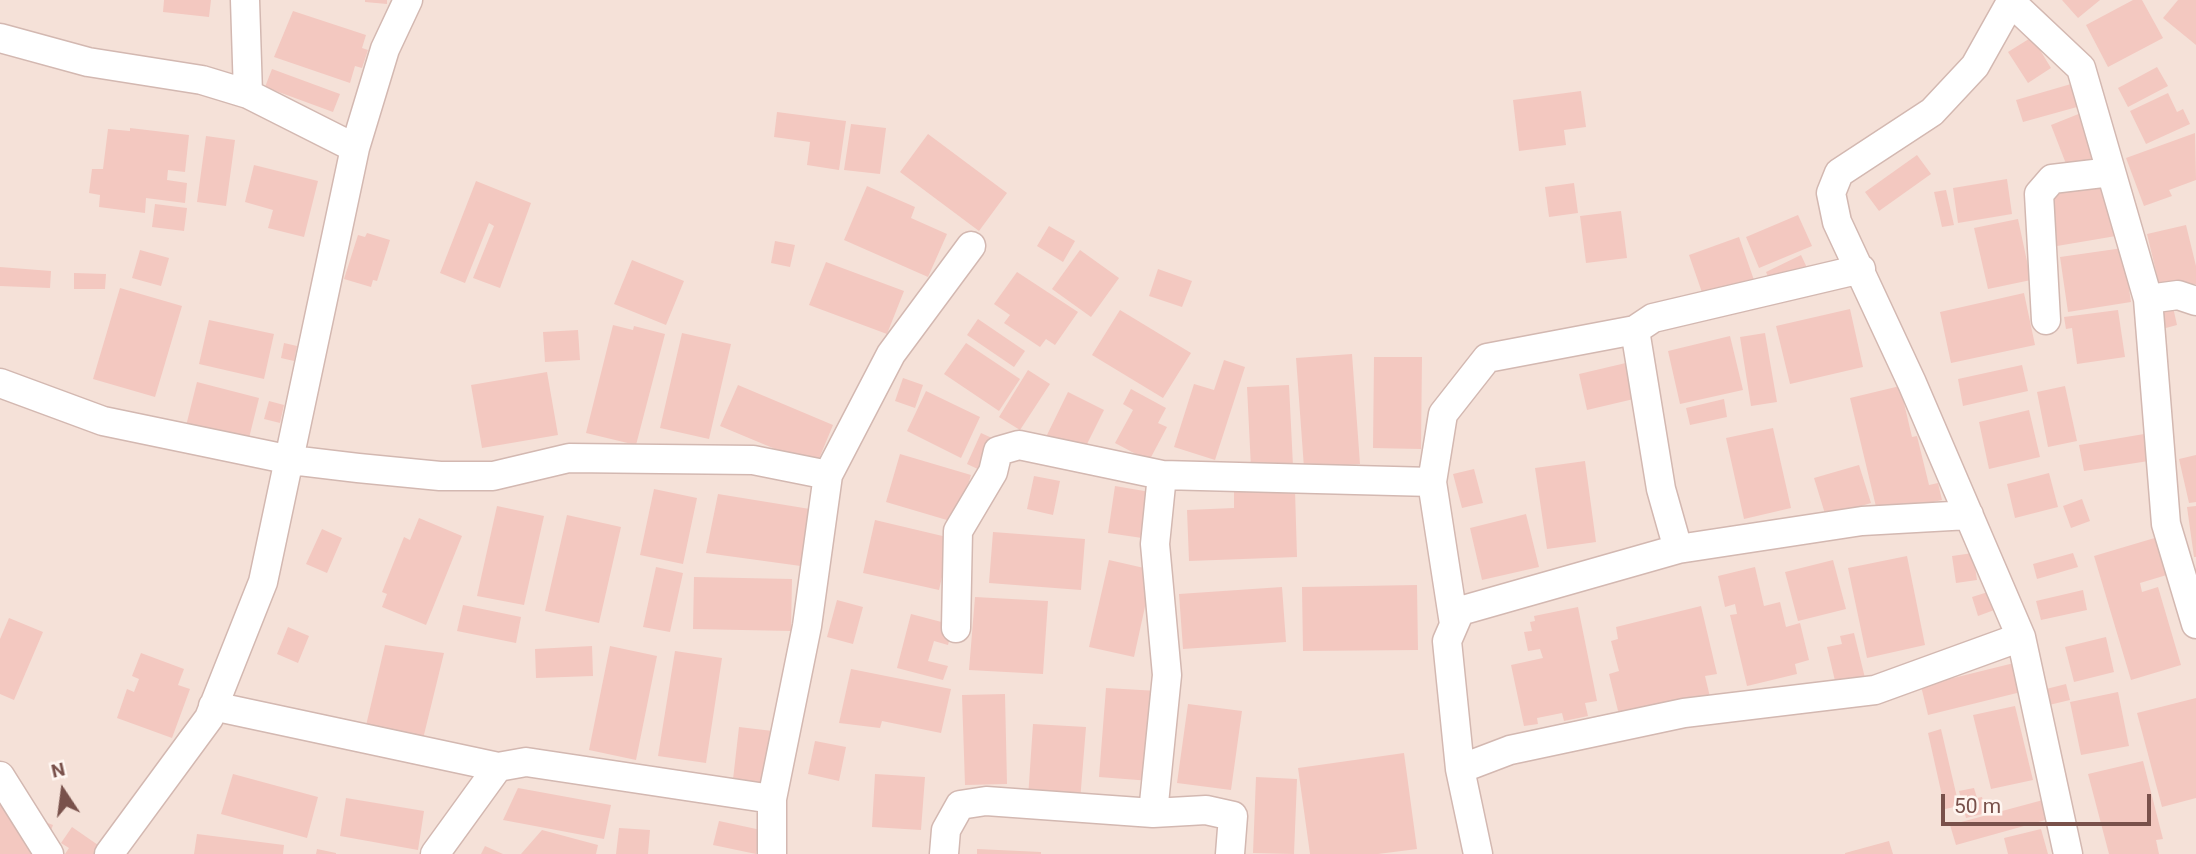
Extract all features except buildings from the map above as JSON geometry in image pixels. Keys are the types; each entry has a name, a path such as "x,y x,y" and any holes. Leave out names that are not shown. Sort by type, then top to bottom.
{"street":[{"path":"245,0 248,94"},
{"path":"109,854 209,718 263,582 355,148 385,49 408,0"},
{"path":"2068,854 2021,637 1861,270 1837,222 1831,193 1839,173 1932,112 1975,66 2012,1 2081,68 2148,299 2166,523 2196,624"},
{"path":"0,38 88,61 202,80 248,94 355,148"},
{"path":"2046,320 2039,194 2053,179 2110,172"},
{"path":"772,854 772,799 807,626 828,475 891,354 971,246"},
{"path":"1454,624 1432,482 1443,414 1486,358 1635,330 1653,318 1861,270"},
{"path":"2148,299 2178,295 2196,301"},
{"path":"1635,330 1661,489 1678,548"},
{"path":"0,383 103,421 291,460 440,476 493,476 569,458 753,460 828,475"},
{"path":"956,628 958,531 993,472 998,452 1019,445 1162,475 1432,482"},
{"path":"1153,813 1167,675 1155,544 1162,475"},
{"path":"1478,854 1460,769 1447,641 1460,611 1678,548 1862,521 1969,515"},
{"path":"1460,769 1510,750 1684,713 1875,690 2021,637"},
{"path":"213,706 498,767 526,762 772,799"},
{"path":"435,854 498,767"},
{"path":"0,776 50,854"},
{"path":"944,854 946,830 960,805 986,801 1153,813 1206,810 1233,816 1230,854"}],"shaded area":[{"path":"0,0 2196,0 2196,854 0,854"}]}
